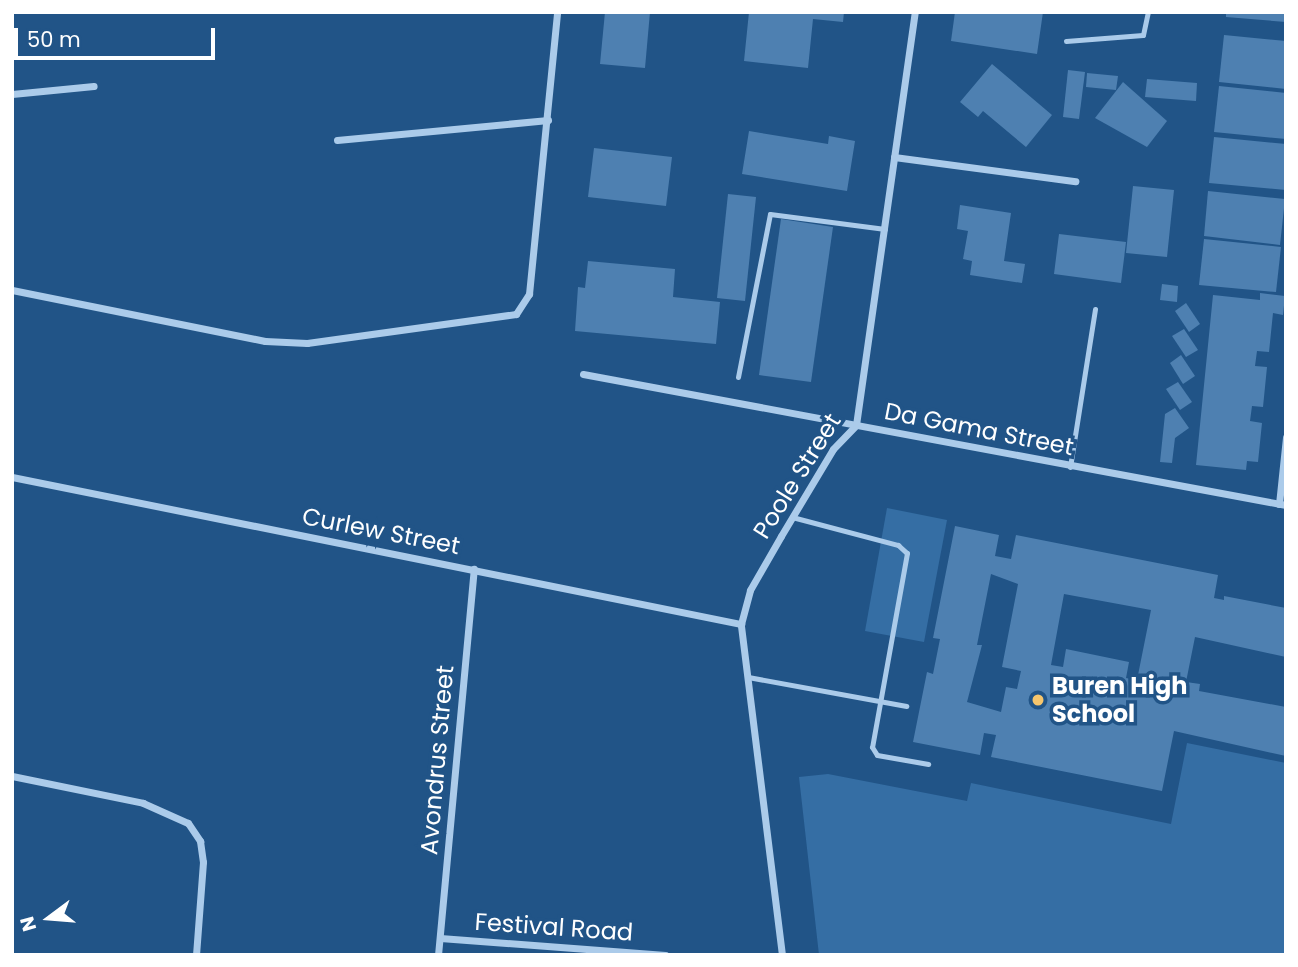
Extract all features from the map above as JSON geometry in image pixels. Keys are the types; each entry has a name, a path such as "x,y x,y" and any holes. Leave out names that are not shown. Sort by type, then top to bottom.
{"street":[{"path":"12,290 265,341 307,342 505,318 525,306 529,294 557,12"},
{"name":"Poole Street","path":"782,955 741,624 751,590 792,517 833,449 856,425 915,12"},
{"path":"12,94 94,86"},
{"path":"337,140 548,120"},
{"path":"894,157 1074,181"},
{"name":"Da Gama Street","path":"583,374 1282,505"},
{"path":"1282,505 1286,437"},
{"name":"Curlew Street","path":"12,477 741,624"},
{"name":"Avondrus Street","path":"438,955 474,569"},
{"path":"12,776 143,803 188,823 200,841 203,862 196,955"},
{"name":"Festival Road","path":"440,938 665,955"}],"lane":[{"path":"1066,41 1143,35 1148,12"},
{"path":"738,377 770,214 885,229"},
{"path":"1070,467 1095,309"},
{"path":"792,517 898,545 907,553 880,701 874,753 928,764"},
{"path":"748,677 906,706"}],"shaded area":[{"path":"887,508 947,520 924,642 865,631"},
{"path":"1187,743 1286,763 1286,955 819,955 799,777 828,774 967,801 971,783 1171,824"}],"building":[{"path":"605,12 650,12 645,68 600,64"},
{"path":"749,12 844,12 843,22 813,19 808,68 744,61"},
{"path":"955,12 1043,12 1037,54 951,41"},
{"path":"1226,12 1286,12 1286,22 1226,17"},
{"path":"1224,35 1286,41 1286,89 1219,82"},
{"path":"992,64 1052,115 1026,147 983,111 978,117 960,102"},
{"path":"1068,70 1085,72 1079,119 1063,117"},
{"path":"1087,73 1118,76 1116,90 1086,87"},
{"path":"1147,79 1197,83 1196,101 1145,97"},
{"path":"1123,82 1167,121 1147,147 1095,118"},
{"path":"1219,86 1286,93 1286,139 1214,132"},
{"path":"749,131 828,144 829,136 855,141 847,191 742,174"},
{"path":"1214,137 1286,144 1286,190 1209,183"},
{"path":"594,148 672,157 666,206 588,197"},
{"path":"1133,186 1174,190 1167,257 1126,253"},
{"path":"1208,191 1285,199 1280,245 1204,236"},
{"path":"728,194 756,197 745,301 717,298"},
{"path":"960,205 1011,213 1004,261 1025,264 1022,283 970,275 972,261 963,259 968,231 957,229"},
{"path":"781,219 833,227 811,382 759,375"},
{"path":"1059,234 1126,242 1121,283 1054,274"},
{"path":"1204,239 1281,247 1276,292 1199,285"},
{"path":"588,261 675,269 673,297 720,302 716,344 575,331 578,287 585,288"},
{"path":"1162,284 1178,286 1177,302 1160,300"},
{"path":"1260,293 1285,296 1283,315 1273,313 1269,352 1257,351 1255,366 1267,367 1263,407 1252,406 1250,421 1262,423 1258,462 1247,461 1246,470 1196,465 1213,295 1260,300"},
{"path":"1186,303 1200,324 1189,332 1175,311"},
{"path":"1184,329 1198,350 1186,357 1172,336"},
{"path":"1181,355 1195,376 1183,384 1170,363"},
{"path":"1178,382 1192,402 1180,410 1166,389"},
{"path":"1175,408 1189,428 1175,438 1172,463 1160,462 1165,414"},
{"path":"955,526 999,535 995,556 1011,559 1016,535 1218,575 1214,598 1224,600 1224,596 1286,608 1286,657 1195,637 1186,682 1200,684 1199,691 1286,707 1286,756 1174,731 1162,791 991,757 996,735 984,733 980,755 913,742 927,672 933,674 940,639 933,638","holes":["991,574 1018,584 1002,667 1021,671 1017,689 1006,687 1001,712 967,702 982,645 977,645","1064,594 1151,610 1137,680 1126,678 1129,662 1066,649 1063,667 1051,665"]}],"place":[{"name":"Buren High School","path":"1038,700"}]}
